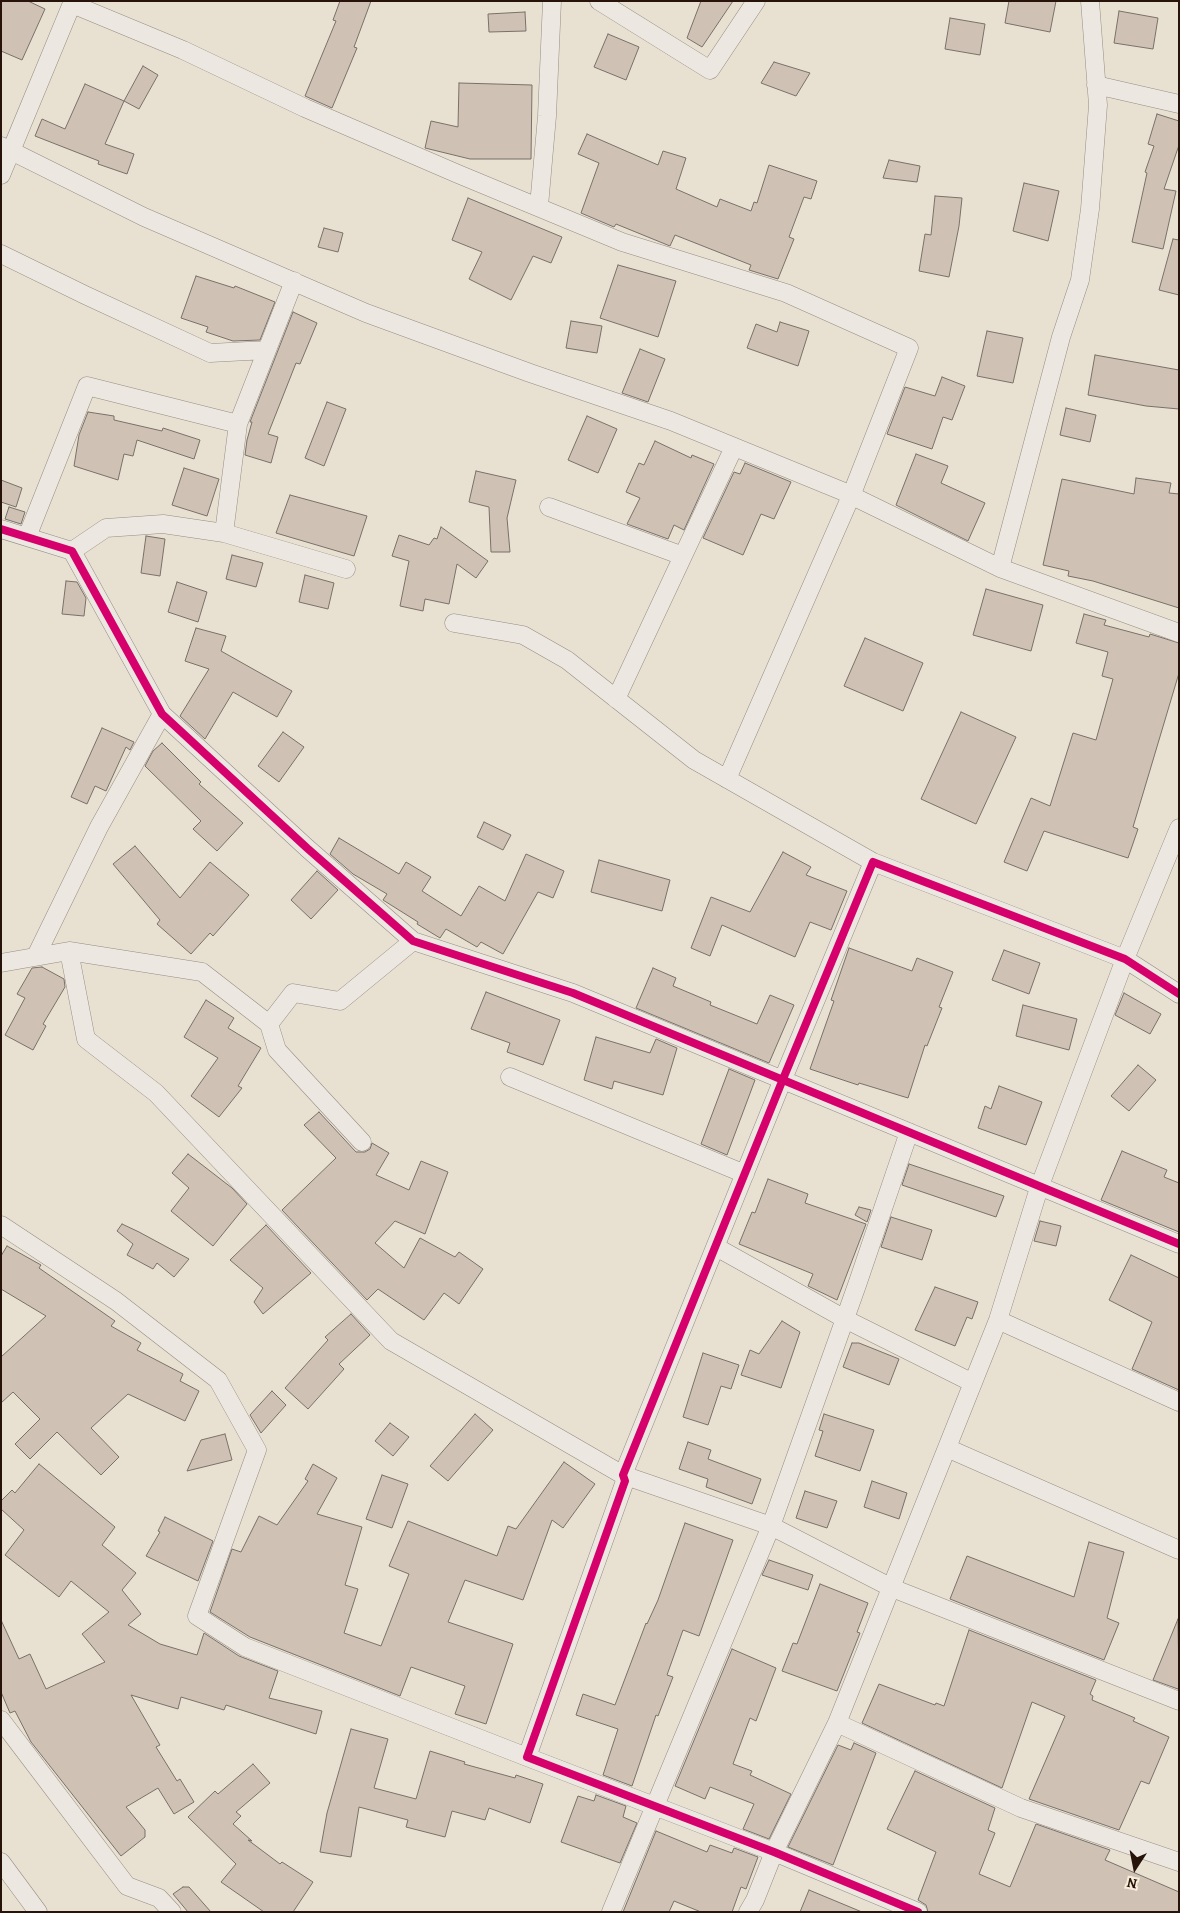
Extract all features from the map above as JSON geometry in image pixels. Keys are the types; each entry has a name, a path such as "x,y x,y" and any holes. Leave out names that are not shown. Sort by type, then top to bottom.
{"street":[{"path":"539,206 547,116 552,1"},
{"path":"599,1 710,70 756,1"},
{"path":"1000,568 1061,337 1080,280 1095,157 1098,105 1090,1"},
{"path":"1,175 7,149 72,3 183,50 304,108 440,167 539,206 622,242 786,293 909,348 852,496 727,779"},
{"path":"1096,85 1179,104"},
{"path":"7,149 144,217 366,312 530,373 671,421 852,496 1000,568 1179,633"},
{"path":"1,254 85,296 210,353 267,350"},
{"path":"224,533 238,424 294,282"},
{"path":"27,538 87,386 238,424"},
{"path":"616,699 734,447"},
{"path":"548,507 683,556"},
{"path":"72,551 106,528 163,524 224,533 346,568"},
{"path":"1,528 27,538 72,551 162,714 307,848 413,941 573,993 783,1079 1039,1188 1179,1244"},
{"path":"454,623 522,635 567,660 694,760 873,862 1125,959 1179,994"},
{"path":"36,956 99,827 162,714"},
{"path":"748,1912 755,1900 774,1852 837,1723 892,1588 998,1320 1039,1188 1125,959 1179,828"},
{"path":"527,1757 625,1481 623,1475 873,862"},
{"path":"269,1024 293,993 340,1001 413,941"},
{"path":"70,952 86,1039 156,1094 392,1341 623,1475 771,1526 892,1588 1179,1702"},
{"path":"1,962 70,952 202,972 269,1024 278,1050 362,1142"},
{"path":"510,1077 746,1174"},
{"path":"611,1912 771,1526 909,1132"},
{"path":"1,1225 116,1301 218,1380 257,1450 196,1616 245,1647 774,1852 918,1912"},
{"path":"716,1247 845,1318 973,1383"},
{"path":"998,1320 1179,1402"},
{"path":"947,1448 1179,1550"},
{"path":"2,1722 127,1886 159,1898 172,1912"},
{"path":"837,1723 1021,1808 1179,1862"},
{"path":"1,1862 38,1912"}],"building":[{"path":"1,1 28,1 45,9 22,60 1,51"},
{"path":"340,1 371,1 354,47 357,48 332,108 305,96 336,21 333,20"},
{"path":"701,1 733,1 702,47 687,38"},
{"path":"1009,1 1056,1 1050,32 1005,23"},
{"path":"1119,11 1158,18 1153,49 1114,43"},
{"path":"525,12 526,31 489,32 488,14"},
{"path":"950,18 985,24 980,55 945,49"},
{"path":"608,34 639,47 626,80 594,67"},
{"path":"774,62 810,73 796,96 761,83"},
{"path":"143,66 158,75 139,109 124,101"},
{"path":"459,83 532,85 531,159 470,159 425,148 431,121 458,127"},
{"path":"85,84 124,101 105,144 134,154 127,174 98,164 99,161 35,136 42,119 65,129"},
{"path":"1157,114 1179,121 1179,145 1164,189 1176,191 1163,249 1132,242 1147,173 1145,172 1154,146 1148,144"},
{"path":"587,134 658,165 663,151 686,158 676,189 717,207 720,199 751,211 754,202 757,203 769,165 817,181 811,199 804,197 789,237 794,239 778,279 749,270 751,265 675,235 670,246 616,224 614,227 581,213 599,163 578,154"},
{"path":"889,160 920,166 917,182 883,178"},
{"path":"1024,183 1059,191 1048,241 1013,231"},
{"path":"935,196 962,198 959,226 949,277 919,271 925,234 931,235"},
{"path":"468,198 562,237 551,263 533,256 511,300 469,279 482,252 452,240"},
{"path":"324,228 343,233 338,252 318,247"},
{"path":"1173,239 1179,240 1179,295 1159,290"},
{"path":"618,265 676,281 658,337 600,318"},
{"path":"196,276 234,288 235,286 275,302 260,340 233,341 206,332 208,327 181,318"},
{"path":"293,312 317,323 300,364 296,363 268,434 278,437 271,463 245,455 247,440 252,422 250,422"},
{"path":"571,321 602,326 597,353 566,348"},
{"path":"780,322 809,331 798,366 747,348 756,324 777,332"},
{"path":"987,331 1023,338 1013,383 977,376"},
{"path":"640,349 665,359 648,402 622,393"},
{"path":"1095,355 1179,370 1179,409 1146,406 1088,395"},
{"path":"942,377 965,386 952,420 943,417 932,449 887,434 905,387 935,396"},
{"path":"327,402 346,409 324,466 305,458"},
{"path":"1066,408 1096,415 1090,442 1060,435"},
{"path":"88,412 114,416 114,420 162,431 163,428 200,440 194,459 137,440 133,456 124,454 118,480 74,466 79,435"},
{"path":"587,416 617,429 598,473 568,460"},
{"path":"655,441 691,458 692,455 714,464 684,530 674,525 668,539 627,524 640,498 626,492 639,463 644,465"},
{"path":"916,454 948,466 941,483 985,503 968,541 896,505"},
{"path":"745,463 791,482 774,519 761,514 743,555 703,538 734,472 740,474"},
{"path":"184,468 219,479 207,516 172,505"},
{"path":"476,471 516,480 507,518 510,552 491,552 489,507 469,502"},
{"path":"1136,478 1171,483 1169,493 1179,494 1179,608 1093,581 1068,576 1069,571 1043,565 1062,479 1134,494"},
{"path":"1,480 22,488 16,507 1,502"},
{"path":"290,495 367,516 354,556 276,533"},
{"path":"9,507 25,512 21,524 5,519"},
{"path":"441,527 488,561 476,578 457,564 449,604 425,599 423,611 400,606 409,561 392,556 399,535 429,545 434,538 437,539"},
{"path":"146,536 165,539 160,576 141,573"},
{"path":"232,555 263,563 256,587 226,579"},
{"path":"305,575 334,583 328,609 299,602"},
{"path":"66,581 77,582 86,598 84,616 62,614"},
{"path":"177,582 207,592 198,622 168,612"},
{"path":"986,589 1043,605 1031,651 973,635"},
{"path":"1084,614 1106,620 1104,625 1149,637 1150,634 1179,643 1179,673 1133,827 1138,829 1128,858 1044,831 1027,871 1004,862 1031,798 1050,806 1073,733 1096,740 1113,679 1102,676 1108,652 1076,643"},
{"path":"196,628 226,636 221,651 292,691 277,717 233,692 205,739 180,716 209,669 185,661"},
{"path":"865,638 923,663 903,711 844,686"},
{"path":"961,712 1016,737 976,824 921,799"},
{"path":"102,728 134,742 130,750 126,747 106,791 95,786 87,804 71,797"},
{"path":"283,732 304,747 279,782 258,766"},
{"path":"162,743 201,782 199,784 243,823 217,851 193,829 201,821 145,766 153,751"},
{"path":"484,822 511,835 503,850 477,837"},
{"path":"339,838 399,874 406,862 431,877 422,891 461,916 479,886 505,901 526,854 564,871 553,898 538,892 503,954 481,942 477,947 446,929 440,938 383,900 387,894 353,874 330,854"},
{"path":"135,846 180,898 210,862 249,895 213,936 210,933 191,954 157,924 160,920 113,864"},
{"path":"783,852 811,867 806,875 847,891 831,930 810,922 795,957 722,925 710,956 691,948 711,897 750,912"},
{"path":"599,860 670,880 662,911 591,892"},
{"path":"317,871 338,890 311,919 291,900"},
{"path":"849,948 912,971 917,958 953,972 939,1007 942,1008 927,1046 925,1045 908,1098 859,1083 858,1085 810,1069 834,1001 831,1000"},
{"path":"1004,950 1040,963 1029,994 992,980"},
{"path":"42,967 64,979 65,987 43,1024 46,1026 33,1050 5,1035 25,998 17,994 32,968"},
{"path":"653,968 676,978 673,986 711,1002 710,1005 757,1024 770,995 794,1005 769,1063 636,1008"},
{"path":"486,992 560,1020 543,1065 507,1052 510,1043 471,1029"},
{"path":"1124,993 1161,1014 1150,1034 1115,1015"},
{"path":"206,1000 234,1018 228,1028 261,1048 238,1086 242,1088 219,1117 191,1096 218,1058 184,1037"},
{"path":"1023,1005 1077,1019 1069,1050 1016,1036"},
{"path":"596,1037 650,1053 656,1039 677,1048 663,1095 614,1081 612,1089 584,1080"},
{"path":"1138,1065 1156,1080 1129,1111 1111,1096"},
{"path":"729,1069 755,1080 727,1155 701,1144"},
{"path":"999,1086 1042,1102 1026,1145 978,1128 985,1106 991,1109"},
{"path":"319,1112 356,1152 365,1152 370,1149 372,1143 389,1153 376,1175 409,1190 421,1161 448,1172 425,1234 395,1221 375,1243 404,1268 420,1238 455,1257 459,1252 483,1269 459,1304 444,1293 424,1320 378,1289 367,1300 282,1210 336,1158 304,1125"},
{"path":"1122,1151 1167,1170 1164,1177 1179,1183 1179,1232 1101,1200"},
{"path":"188,1154 232,1188 247,1204 213,1246 171,1211 189,1188 172,1173"},
{"path":"909,1164 1004,1196 996,1217 902,1185"},
{"path":"768,1179 808,1194 805,1203 866,1224 837,1300 808,1286 813,1274 739,1244 752,1212 755,1213"},
{"path":"859,1207 871,1210 867,1222 855,1215"},
{"path":"891,1217 932,1230 922,1260 881,1247"},
{"path":"1040,1221 1061,1226 1056,1246 1034,1241"},
{"path":"122,1224 189,1259 174,1277 157,1263 153,1269 127,1255 133,1244 117,1231"},
{"path":"266,1225 311,1273 263,1314 254,1302 263,1288 230,1260"},
{"path":"7,1246 41,1265 39,1268 115,1321 111,1326 141,1343 137,1350 183,1374 180,1381 199,1391 185,1421 128,1394 91,1428 119,1457 101,1475 57,1432 30,1459 15,1444 40,1419 13,1392 1,1403 1,1357 46,1316 1,1289 1,1256"},
{"path":"1131,1255 1179,1278 1179,1390 1132,1369 1152,1322 1109,1300"},
{"path":"935,1287 978,1302 972,1319 967,1317 955,1346 915,1330"},
{"path":"351,1314 370,1335 339,1364 344,1369 308,1409 285,1388 328,1340 325,1337"},
{"path":"782,1321 800,1332 781,1388 741,1375 750,1350 759,1354"},
{"path":"852,1343 859,1343 899,1359 889,1385 843,1367"},
{"path":"703,1353 739,1365 731,1389 721,1386 708,1425 683,1417"},
{"path":"272,1391 286,1405 261,1433 250,1415"},
{"path":"475,1414 493,1430 448,1481 430,1466"},
{"path":"824,1414 874,1430 860,1471 815,1456 823,1431 819,1430"},
{"path":"390,1423 409,1437 393,1456 375,1441"},
{"path":"225,1434 232,1460 187,1471 201,1440"},
{"path":"688,1442 711,1450 708,1459 761,1479 752,1504 706,1487 708,1479 679,1469"},
{"path":"564,1462 595,1484 563,1528 552,1520 523,1600 465,1580 448,1622 513,1644 486,1724 455,1714 465,1686 411,1667 400,1696 250,1637 210,1612 232,1549 241,1552 259,1516 277,1525 308,1481 305,1479 313,1464 337,1478 317,1514 362,1527 345,1585 358,1589 344,1633 381,1646 409,1574 389,1566 408,1521 497,1556 508,1526 516,1529"},
{"path":"39,1464 115,1527 102,1545 136,1573 122,1590 141,1614 128,1625 160,1644 197,1655 204,1633 239,1656 278,1671 269,1698 322,1711 316,1734 226,1705 224,1710 181,1697 178,1709 131,1695 160,1745 156,1747 177,1781 180,1779 194,1802 174,1814 158,1788 126,1807 145,1830 145,1837 121,1856 31,1742 15,1711 10,1713 1,1692 1,1620 19,1659 30,1654 46,1689 105,1662 82,1634 109,1612 71,1581 59,1597 5,1555 24,1530 1,1509 1,1501 12,1490 15,1493"},
{"path":"382,1475 408,1484 392,1528 366,1519"},
{"path":"872,1481 907,1493 899,1519 864,1507"},
{"path":"805,1491 837,1501 827,1528 796,1518"},
{"path":"165,1517 213,1541 198,1581 146,1556 160,1532 158,1531"},
{"path":"685,1523 733,1540 699,1636 683,1630 667,1675 673,1677 658,1716 656,1715 632,1786 603,1775 618,1729 576,1715 583,1694 615,1705 646,1623 658,1600"},
{"path":"1089,1542 1124,1552 1107,1618 1119,1623 1104,1660 950,1599 967,1556 1074,1597"},
{"path":"769,1560 813,1575 808,1590 762,1575"},
{"path":"820,1584 868,1603 857,1632 860,1633 837,1691 782,1671 793,1643 797,1644"},
{"path":"1178,1619 1179,1686 1178,1689 1153,1680"},
{"path":"969,1630 1096,1680 1090,1694 1093,1696 1092,1700 1135,1718 1133,1721 1169,1737 1149,1784 1141,1781 1119,1830 1029,1799 1065,1716 1032,1702 1002,1788 862,1723 879,1684 935,1705 936,1703 944,1706"},
{"path":"732,1649 776,1668 756,1721 750,1718 733,1764 752,1771 750,1775 791,1794 769,1839 743,1829 754,1804 710,1787 705,1799 675,1786"},
{"path":"351,1729 388,1739 374,1788 416,1799 430,1751 465,1762 464,1764 515,1778 516,1775 543,1784 530,1823 489,1808 485,1820 452,1811 445,1837 406,1827 408,1820 359,1807 351,1857 320,1852 327,1813"},
{"path":"854,1743 876,1753 833,1865 788,1847 838,1745 851,1750"},
{"path":"253,1764 270,1783 236,1812 241,1816 233,1824 252,1841 248,1840 280,1864 282,1862 313,1882 293,1912 264,1912 221,1882 236,1864 188,1817 215,1791 218,1794"},
{"path":"915,1771 995,1808 988,1830 995,1833 979,1874 1010,1887 1036,1824 1110,1850 1105,1860 1179,1892 1179,1912 928,1912 926,1905 918,1900 936,1852 887,1829"},
{"path":"596,1795 626,1806 623,1817 637,1823 620,1863 561,1842 578,1796 594,1801"},
{"path":"656,1831 707,1852 710,1845 732,1853 734,1848 758,1857 746,1889 741,1887 732,1912 701,1912 674,1901 669,1912 623,1912"},
{"path":"183,1887 189,1887 211,1912 188,1912 173,1894"},
{"path":"809,1890 862,1912 800,1912"}],"cycle path":[{"path":"1,529 72,551 162,714 307,848 413,941 573,993 1179,1244"},
{"path":"918,1912 774,1852 527,1757 625,1481 623,1475 873,862 1125,959 1179,994"}]}
